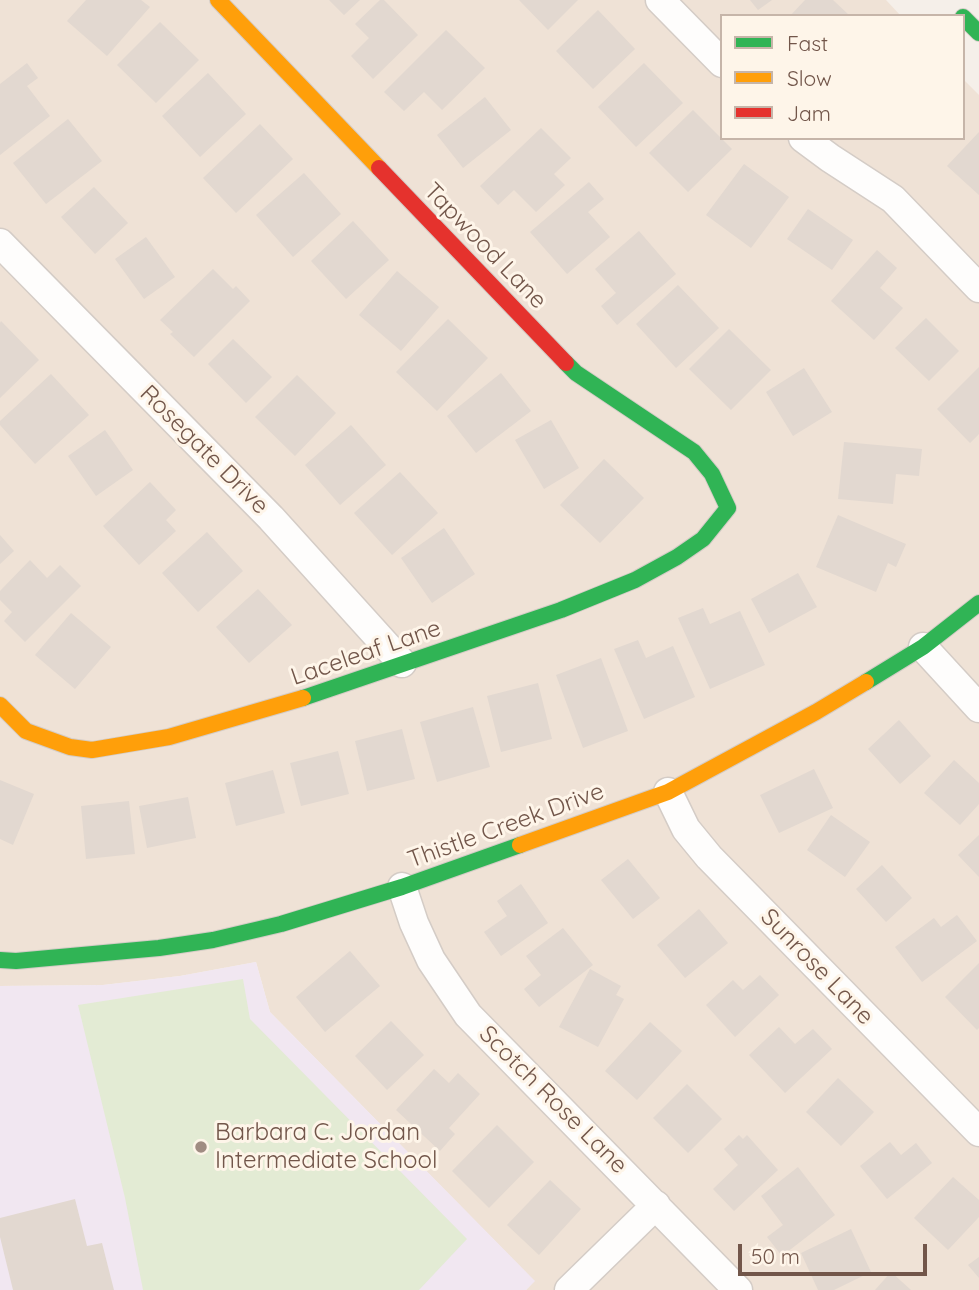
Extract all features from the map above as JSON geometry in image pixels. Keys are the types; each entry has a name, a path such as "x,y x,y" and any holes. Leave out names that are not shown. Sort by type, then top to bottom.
{"street":[{"name":"Tapwood Lane","path":"218,0 576,373 694,452 712,474 728,508"},
{"path":"660,0 720,61"},
{"path":"965,19 979,33"},
{"path":"806,140 894,199 979,288"},
{"name":"Rosegate Drive","path":"0,243 271,518 402,663"},
{"name":"Laceleaf Lane","path":"0,705 26,731 70,747 92,750 169,737 280,706 561,610 635,580 703,539 728,508"},
{"name":"Thistle Creek Drive","path":"0,960 108,954 213,940 281,924 402,887 668,792 816,712 923,647 979,603"},
{"path":"923,647 979,708"},
{"name":"Sunrose Lane","path":"668,792 685,829 709,857 979,1132"},
{"name":"Scotch Rose Lane","path":"402,887 414,923 431,960 468,1015 738,1290"},
{"path":"569,1290 656,1205"}],"shaded area":[{"path":"0,0 886,0 899,14 720,14 720,140 965,140 965,81 979,95 979,1290 526,1290 534,1281 270,1012 256,962 180,976 103,985 0,986"},
{"name":"Barbara C. Jordan Intermediate School","path":"256,962 270,1012 535,1281 526,1290 0,1290 0,986 103,985 180,976"}],"green space":[{"name":"Barbara C. Jordan Intermediate School","path":"243,979 250,1019 467,1239 419,1290 143,1290 125,1198 78,1005"}],"building":[{"path":"86,0 141,0 150,7 107,56 67,21"},
{"path":"329,0 360,0 344,15"},
{"path":"380,0 384,0 418,35 373,79 351,56 369,38 355,24"},
{"path":"519,0 578,0 548,30"},
{"path":"750,0 772,0 758,10"},
{"path":"805,0 833,0 848,14 792,14"},
{"path":"598,10 635,49 593,89 556,51"},
{"path":"160,22 199,60 156,103 117,65"},
{"path":"446,30 485,68 442,110 424,92 404,111 384,92"},
{"path":"27,63 38,78 27,86 50,116 0,155 0,84"},
{"path":"644,63 683,103 636,147 598,107"},
{"path":"208,73 246,114 200,157 162,116"},
{"path":"485,97 511,130 463,168 437,135"},
{"path":"693,110 720,140 732,149 688,192 649,153"},
{"path":"68,119 102,161 46,204 13,163"},
{"path":"260,124 293,159 236,213 203,178"},
{"path":"541,128 571,158 554,174 565,185 536,212 514,190 498,205 480,186"},
{"path":"979,132 979,195 947,166"},
{"path":"744,164 789,197 751,248 706,215"},
{"path":"304,173 341,214 293,257 256,215"},
{"path":"589,182 604,199 588,212 610,237 567,274 530,232"},
{"path":"94,187 128,223 95,254 61,217"},
{"path":"808,209 853,240 832,270 787,239"},
{"path":"353,221 389,260 346,299 311,261"},
{"path":"639,231 676,274 617,325 601,306 616,293 595,269"},
{"path":"146,237 175,277 144,299 115,259"},
{"path":"877,250 897,268 880,288 903,308 874,340 831,301"},
{"path":"213,269 233,289 236,286 250,301 194,357 170,334 173,332 160,320"},
{"path":"397,271 439,307 401,351 359,315"},
{"path":"678,285 719,328 676,368 636,324"},
{"path":"926,318 959,351 929,381 895,348"},
{"path":"448,319 488,358 437,411 396,372"},
{"path":"1,321 39,360 0,398 0,323"},
{"path":"729,329 771,370 731,410 689,369"},
{"path":"233,339 272,377 246,403 208,364"},
{"path":"979,367 979,434 970,443 937,409"},
{"path":"804,368 832,412 793,436 766,392"},
{"path":"501,373 531,411 476,453 447,416"},
{"path":"51,374 89,415 35,464 0,425 0,421"},
{"path":"297,375 336,413 295,456 255,417"},
{"path":"551,420 579,468 544,489 515,440"},
{"path":"351,425 386,465 340,505 305,465"},
{"path":"105,430 133,470 96,496 68,456"},
{"path":"844,442 922,449 919,476 896,474 893,504 838,499"},
{"path":"604,459 644,498 600,543 560,505"},
{"path":"400,472 438,513 392,555 354,513"},
{"path":"150,482 176,510 166,520 176,531 139,565 103,526"},
{"path":"838,515 906,544 896,567 888,563 876,592 816,567"},
{"path":"444,528 475,574 432,603 401,558"},
{"path":"207,532 243,571 198,612 162,573"},
{"path":"0,535 14,551 0,564"},
{"path":"30,560 47,578 60,565 81,586 25,642 4,621 12,612 0,600 0,591"},
{"path":"798,573 817,607 769,633 751,599"},
{"path":"258,589 292,625 249,663 216,627"},
{"path":"703,608 710,624 740,611 765,665 710,689 678,618"},
{"path":"71,613 111,647 75,689 35,655"},
{"path":"638,640 646,658 673,646 695,697 644,719 614,649"},
{"path":"601,658 628,731 583,748 556,675"},
{"path":"538,683 552,739 501,752 487,696"},
{"path":"473,707 490,767 437,782 420,722"},
{"path":"899,720 931,756 900,784 868,749"},
{"path":"402,729 415,779 367,791 355,741"},
{"path":"338,751 349,794 301,806 290,763"},
{"path":"954,760 979,783 979,804 960,825 924,793"},
{"path":"814,769 833,808 779,833 760,795"},
{"path":"273,770 285,813 236,826 225,783"},
{"path":"0,780 34,794 13,845 0,839"},
{"path":"188,797 196,838 147,848 139,806"},
{"path":"129,801 135,854 86,859 81,806"},
{"path":"831,815 870,842 845,877 807,850"},
{"path":"979,835 979,877 958,855"},
{"path":"628,859 660,898 633,919 601,880"},
{"path":"882,865 912,898 886,922 856,889"},
{"path":"521,884 548,923 501,956 484,932 507,916 497,901"},
{"path":"699,909 728,943 685,978 657,945"},
{"path":"957,915 977,941 922,982 895,947 934,918 941,927"},
{"path":"563,928 593,965 539,1007 524,989 541,975 526,956"},
{"path":"350,951 380,986 325,1032 296,997"},
{"path":"979,963 979,1028 977,1030 945,997"},
{"path":"590,969 621,986 616,995 624,999 598,1047 559,1027"},
{"path":"760,975 779,995 735,1037 706,1005 733,980 743,990"},
{"path":"391,1021 424,1055 387,1090 355,1056"},
{"path":"650,1022 682,1051 637,1100 605,1071"},
{"path":"779,1027 795,1044 813,1029 832,1049 785,1093 749,1055"},
{"path":"434,1069 449,1083 458,1073 480,1094 449,1128 455,1134 440,1151 396,1110"},
{"path":"838,1078 874,1112 841,1146 806,1112"},
{"path":"687,1084 722,1119 688,1153 653,1118"},
{"path":"497,1125 534,1162 489,1208 452,1171"},
{"path":"739,1135 743,1139 747,1135 778,1170 734,1211 713,1189 738,1165 724,1149"},
{"path":"890,1142 901,1155 916,1143 932,1163 887,1199 860,1166"},
{"path":"798,1167 835,1215 782,1256 767,1237 783,1225 761,1196"},
{"path":"953,1177 979,1200 979,1217 948,1250 914,1218"},
{"path":"550,1180 581,1209 539,1255 507,1225"},
{"path":"75,1199 87,1246 102,1243 114,1290 13,1290 0,1237 0,1218"},
{"path":"851,1229 871,1272 834,1290 818,1290 801,1253"},
{"path":"979,1257 979,1278 968,1265"},
{"path":"891,1272 911,1290 875,1290"}],"traffic: fast":[{"path":"965,19 979,33"},
{"path":"303,698 561,610 635,580 703,539 728,508 712,474 694,452 576,373 566,363"},
{"path":"866,682 923,647 979,603"},
{"path":"0,960 16,961 159,948 213,940 281,924 402,887 520,845"}],"traffic: slow":[{"path":"218,0 379,168"},
{"path":"520,845 668,792 866,682"},
{"path":"0,705 26,731 70,747 92,750 169,737 303,698"}],"traffic: jam":[{"path":"379,168 566,363"}],"place":[{"name":"Barbara C. Jordan Intermediate School","path":"201,1147"}]}
